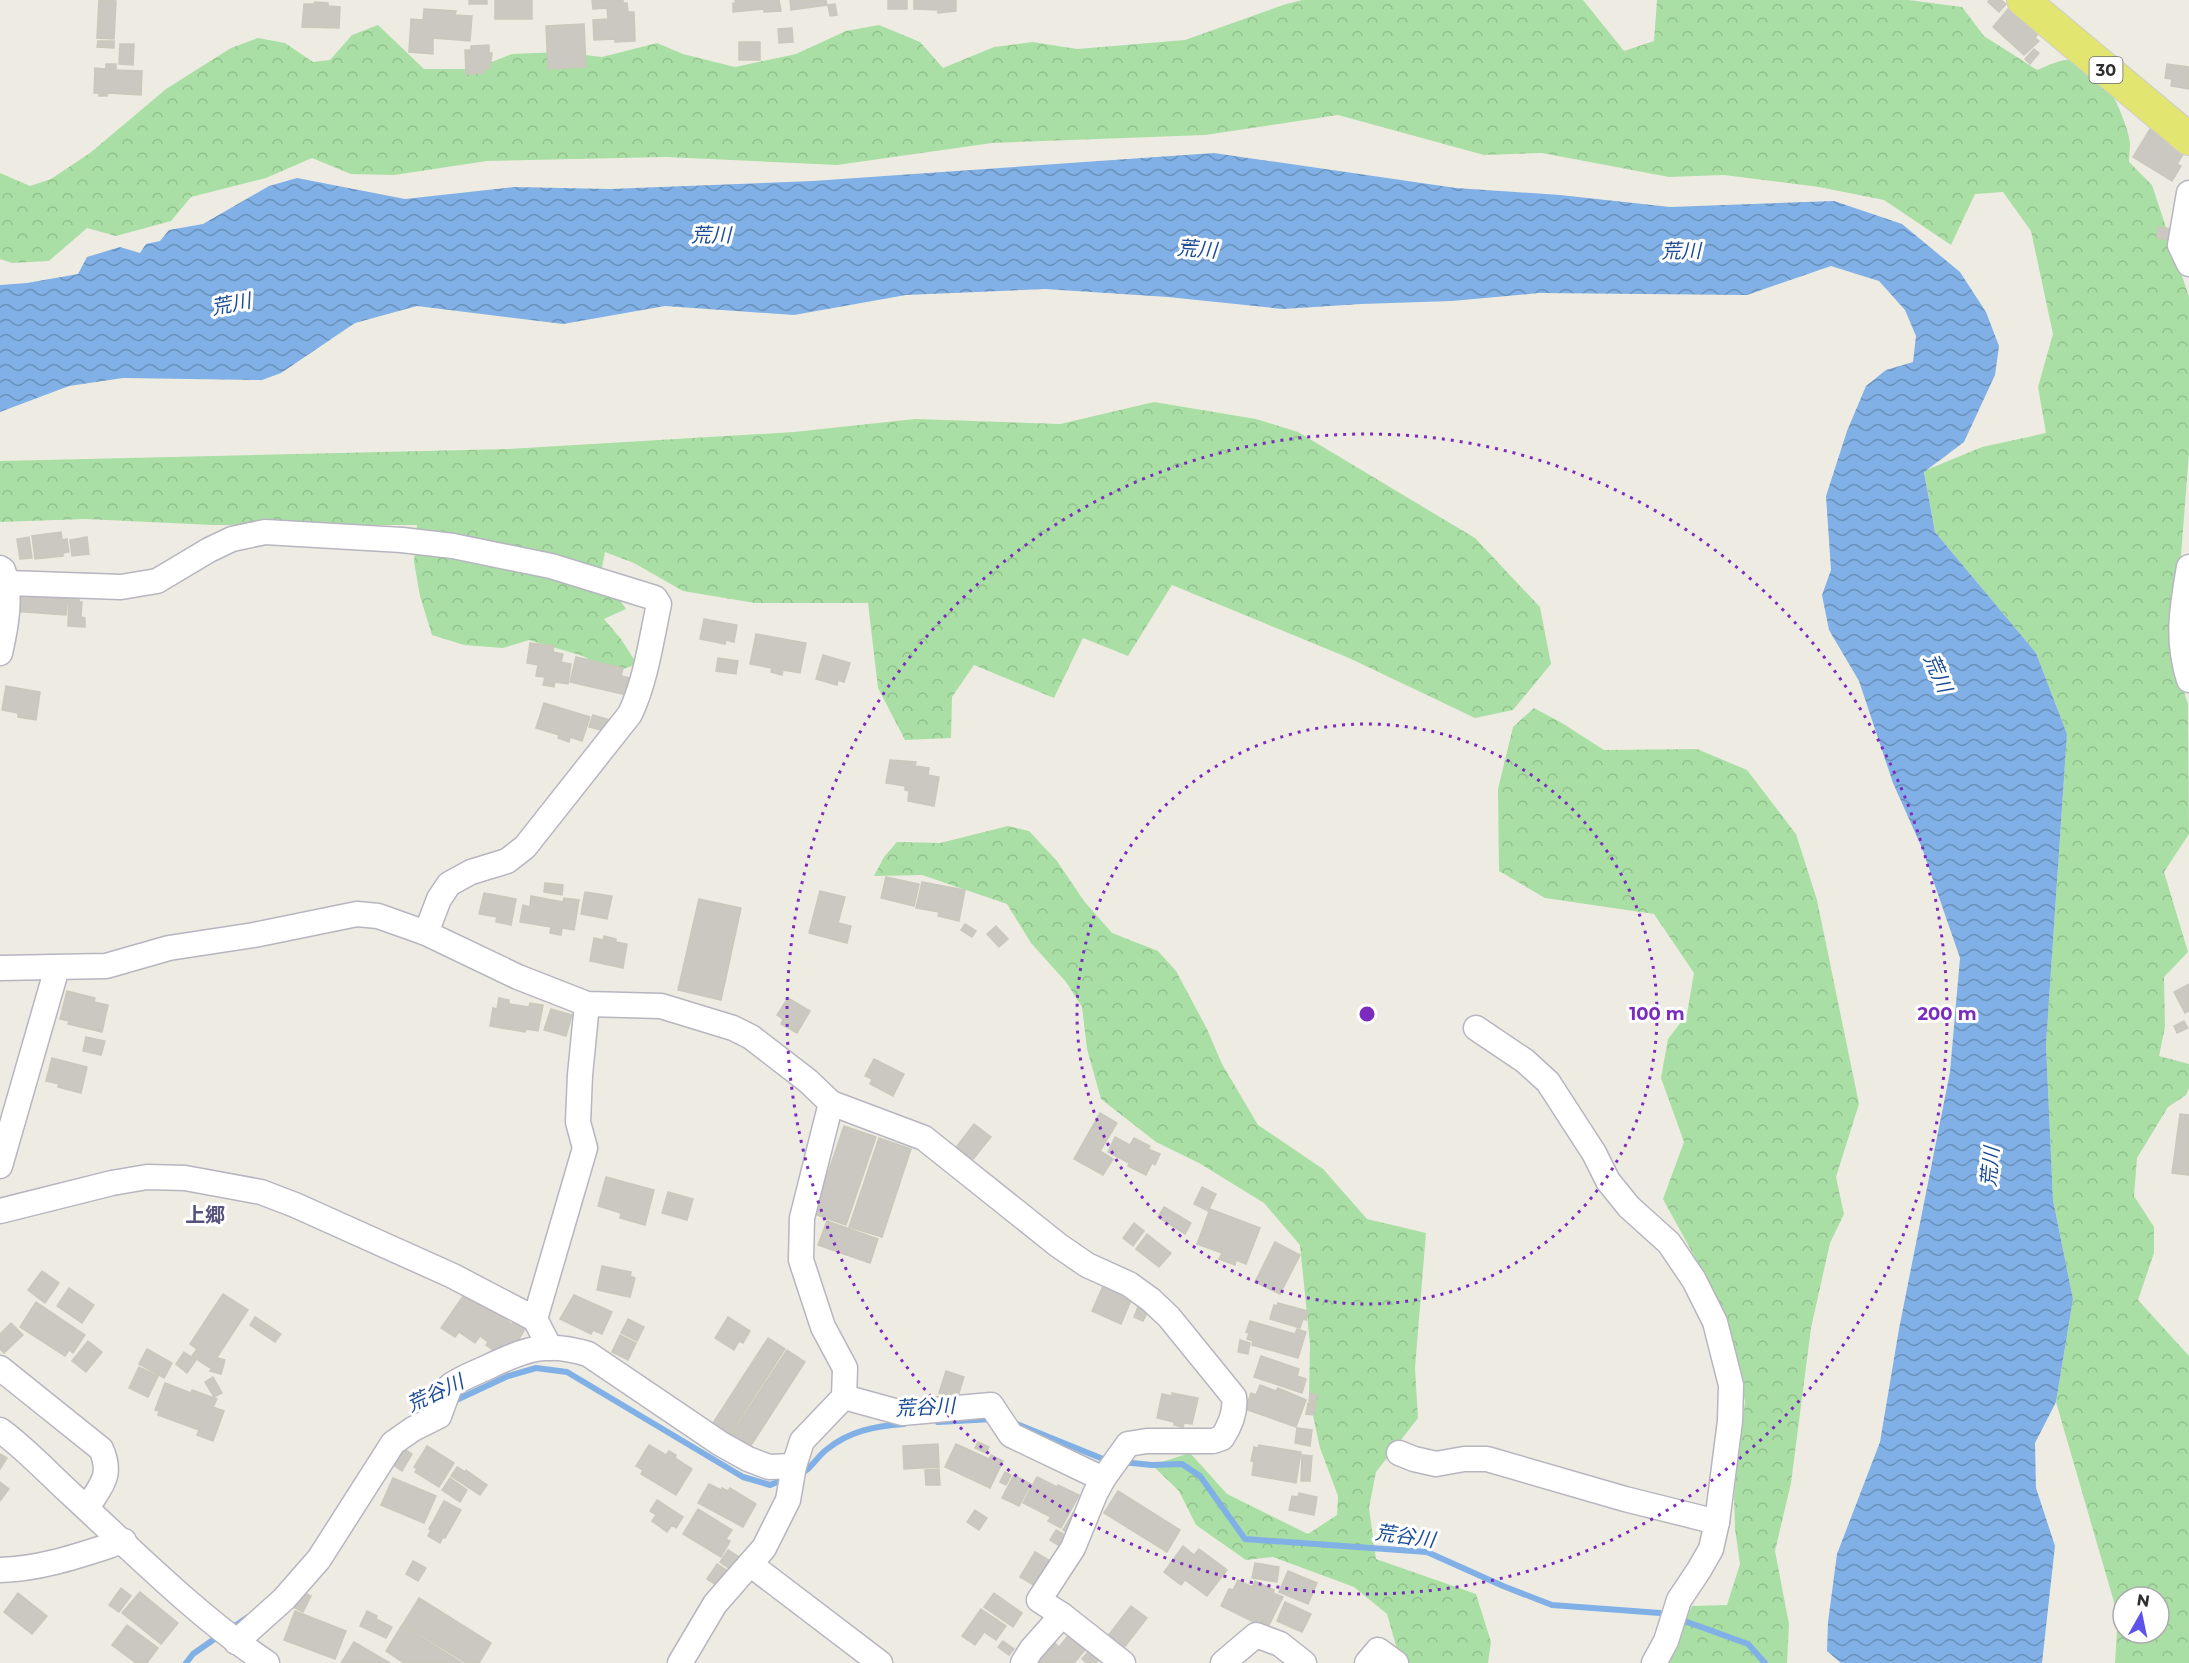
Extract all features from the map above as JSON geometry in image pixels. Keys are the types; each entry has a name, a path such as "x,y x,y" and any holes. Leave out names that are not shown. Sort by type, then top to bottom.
{"main road":[{"name":"30","path":"2023,0 2189,139"}],"street":[{"path":"2189,193 2180,245 2189,264"},
{"path":"0,653 4,635 4,576 121,587 156,581 232,539 265,532 402,540 453,546 551,566 655,598 659,604 647,663 639,695 630,714 525,848 507,861 471,872 449,884 439,899 426,933"},
{"path":"2189,567 2180,621 2181,646 2189,680"},
{"path":"0,968 106,966 169,948 254,935 357,914 378,916 426,933 518,977 587,1004 661,1006 733,1028 751,1037 808,1081 831,1103 924,1138 1058,1245 1087,1265 1130,1284 1144,1294 1169,1317 1234,1397 1235,1405 1230,1426 1222,1438 1213,1441 1147,1441 1128,1444 1103,1479 1073,1548 1039,1600 1062,1615 1123,1663"},
{"path":"0,1167 57,968"},
{"path":"535,1319 585,1148 578,1122 587,1004"},
{"path":"1476,1028 1525,1061 1548,1082 1594,1153 1608,1181 1629,1207 1669,1243 1694,1280 1715,1322 1731,1385 1730,1421 1717,1522 1711,1549 1700,1570 1679,1600 1665,1641 1654,1663"},
{"path":"680,1663 715,1604 764,1548 788,1500 794,1466 802,1441 844,1397 844,1368 823,1327 801,1260 802,1218 831,1103"},
{"path":"0,1211 112,1183 147,1177 185,1178 261,1192 295,1204 453,1276 535,1319 550,1348"},
{"path":"236,1642 284,1599 319,1559 393,1443 413,1429 439,1416 450,1386 531,1348 569,1348 588,1354 721,1444 748,1459 768,1467 794,1466"},
{"path":"0,1368 101,1449 107,1462 107,1474 87,1508"},
{"path":"844,1397 902,1413 991,1405 1011,1435 1103,1479"},
{"path":"0,1430 162,1578 236,1642 267,1663"},
{"path":"1399,1453 1436,1464 1464,1459 1487,1459 1625,1499 1717,1522"},
{"path":"0,1570 49,1565 124,1541"},
{"path":"750,1564 880,1663"},
{"path":"1023,1663 1031,1650 1062,1615"},
{"path":"1223,1663 1256,1635 1280,1644 1304,1663"},
{"path":"1367,1663 1378,1650 1396,1663"}],"green space":[{"path":"1302,0 1583,0 1624,51 1654,41 1657,0 1908,0 1962,7 1984,36 2037,70 2054,63 2080,60 2094,68 2108,87 2128,134 2129,162 2152,185 2189,297 2189,453 2173,658 2188,704 2189,834 2164,872 2188,952 2164,977 2165,1027 2159,1056 2189,1064 2189,1088 2186,1095 2168,1107 2137,1158 2134,1196 2154,1227 2154,1253 2138,1300 2189,1356 2189,1663 2115,1663 2116,1645 2171,1645 2171,1585 2111,1585 2111,1592 2056,1402 2073,1299 2053,1200 2046,1045 2067,734 2036,653 1935,532 1924,471 1982,447 2046,433 2038,387 2053,334 2031,231 2003,192 1975,194 1951,245 1884,200 1819,187 1724,175 1669,177 1542,153 1484,155 1338,115 1205,135 992,143 837,165 666,157 487,161 394,175 351,174 312,158 266,178 191,197 171,221 116,236 87,228 49,261 12,263 0,259 0,173 30,186 51,179 90,153 166,89 231,48 258,38 285,43 313,62 330,60 352,35 378,25 424,69 474,69 512,54 560,52 602,57 657,43 683,54 735,67 796,54 846,31 879,25 920,42 943,68 994,47 1033,42 1077,49 1185,40"},
{"path":"1154,402 1256,419 1298,432 1475,538 1540,607 1551,664 1513,710 1475,718 1349,658 1172,585 1128,656 1083,638 1054,698 974,665 952,697 951,738 905,740 878,688 868,603 755,603 683,591 634,563 605,552 601,573 626,609 604,619 621,639 637,664 613,673 583,656 529,640 503,648 464,645 432,635 420,596 414,562 417,525 213,525 85,519 0,522 0,461 508,449 794,432 915,419 1060,424"},
{"path":"1534,708 1604,750 1697,749 1747,770 1796,834 1817,900 1859,1104 1836,1177 1844,1214 1830,1243 1811,1328 1791,1483 1775,1551 1789,1624 1787,1663 1666,1663 1692,1606 1727,1605 1740,1564 1735,1529 1734,1496 1745,1401 1730,1337 1704,1274 1663,1199 1684,1142 1661,1078 1668,1039 1687,1014 1694,973 1654,914 1545,898 1499,871 1498,789 1513,727"},
{"path":"1008,826 1029,831 1057,861 1084,901 1112,933 1158,951 1176,971 1207,1029 1222,1064 1258,1125 1323,1169 1367,1219 1426,1233 1415,1368 1418,1418 1376,1472 1369,1508 1376,1559 1476,1594 1491,1642 1488,1663 1401,1663 1387,1614 1354,1587 1273,1557 1246,1560 1196,1525 1179,1491 1152,1465 1190,1453 1227,1494 1308,1534 1337,1515 1338,1496 1320,1448 1309,1397 1310,1344 1300,1245 1264,1203 1199,1163 1156,1142 1101,1099 1087,1049 1082,1007 1066,982 1031,943 1007,904 922,875 874,876 884,857 897,842 940,843"}],"water":[{"name":"荒川","path":"1214,153 1456,188 1560,195 1670,207 1834,201 1902,224 1960,272 1986,312 1999,346 1995,375 1964,442 1924,472 1935,532 2036,653 2067,734 2046,1045 2053,1200 2073,1299 2056,1402 2035,1443 2036,1488 2055,1546 2042,1663 1841,1663 1827,1651 1828,1622 1837,1554 1880,1442 1899,1329 1950,1072 1960,958 1922,848 1893,783 1859,681 1829,630 1822,595 1831,570 1826,496 1847,431 1866,386 1886,370 1913,362 1916,336 1905,310 1879,281 1831,266 1747,295 1539,293 1452,301 1283,309 1168,297 1045,289 906,295 794,315 665,306 563,324 417,306 355,323 281,373 262,380 123,378 69,386 0,412 0,285 78,274 87,257 120,247 140,253 146,244 160,241 169,230 203,224 269,186 297,178 405,199 514,187 610,189 813,181"}],"building":[{"path":"99,0 116,1 114,39 97,38"},
{"path":"469,0 487,0 487,4 469,4"},
{"path":"495,0 532,0 532,19 495,19"},
{"path":"592,0 623,0 623,3 627,3 628,12 634,12 635,41 594,40 593,20 608,19 607,8 593,9"},
{"path":"735,0 779,0 781,11 764,12 764,9 733,12"},
{"path":"790,0 826,0 827,5 791,10"},
{"path":"888,0 907,0 907,9 888,9"},
{"path":"914,0 956,0 956,11 938,13 938,10 914,9"},
{"path":"1989,0 2001,0 2006,4 1999,12 1988,2"},
{"path":"315,2 340,7 339,28 302,27 304,4"},
{"path":"835,4 837,15 830,16 828,5"},
{"path":"424,9 456,11 455,15 472,16 470,41 433,38 433,54 409,52 411,19 423,20"},
{"path":"2008,9 2018,16 2019,14 2040,31 2035,38 2039,41 2024,55 1993,27"},
{"path":"584,24 586,67 548,69 546,26"},
{"path":"792,28 793,42 779,43 778,29"},
{"path":"98,41 114,41 114,48 97,47"},
{"path":"739,42 760,42 760,60 739,60"},
{"path":"120,44 134,44 133,65 119,64"},
{"path":"489,45 489,53 492,53 490,68 484,69 484,73 466,74 465,50 471,50 471,46"},
{"path":"2034,49 2039,53 2030,64 2025,59"},
{"path":"106,64 116,64 116,70 142,71 141,95 108,93 107,96 99,96 99,93 94,93 95,68 106,69"},
{"path":"2167,64 2189,67 2189,89 2171,86 2172,79 2165,78"},
{"path":"2150,129 2185,151 2177,164 2181,166 2172,181 2133,157"},
{"path":"2158,227 2171,229 2170,240 2157,238"},
{"path":"61,532 62,540 67,539 69,552 63,553 63,556 35,559 32,536"},
{"path":"29,537 32,558 20,559 17,539"},
{"path":"87,537 89,554 72,556 70,540"},
{"path":"20,592 68,595 66,615 12,611"},
{"path":"69,594 79,595 79,602 82,602 81,617 85,618 85,627 68,626"},
{"path":"704,619 737,625 734,642 726,640 725,644 700,639"},
{"path":"756,634 806,643 800,673 783,670 782,675 771,672 772,668 750,664"},
{"path":"530,643 554,646 553,652 563,654 561,662 571,664 568,684 555,682 554,687 543,685 545,677 536,676 538,665 527,663"},
{"path":"823,655 850,663 844,682 838,680 837,685 816,679"},
{"path":"576,657 623,668 621,676 630,678 627,695 570,682"},
{"path":"718,658 738,661 736,674 716,671"},
{"path":"6,686 40,692 36,720 18,717 18,713 2,710"},
{"path":"544,703 590,717 582,741 570,737 569,742 558,738 559,735 536,728"},
{"path":"593,715 610,720 606,731 589,727"},
{"path":"890,760 916,762 915,766 929,768 928,775 939,777 934,806 908,801 909,791 905,790 905,786 886,783"},
{"path":"886,877 919,884 914,906 881,898"},
{"path":"922,882 965,890 959,921 938,916 939,912 916,908"},
{"path":"545,883 563,885 562,895 544,892"},
{"path":"820,891 845,897 838,923 851,926 847,943 809,933"},
{"path":"585,892 612,896 607,919 581,914"},
{"path":"484,893 516,899 511,925 496,922 497,917 479,914"},
{"path":"531,896 563,902 564,898 579,900 574,930 562,928 561,935 550,933 551,927 520,922 523,905 530,907"},
{"path":"699,899 741,908 721,1000 678,990"},
{"path":"965,924 976,931 972,937 961,930"},
{"path":"996,926 1008,939 999,947 987,934"},
{"path":"604,936 627,944 623,968 590,961 594,938 603,940"},
{"path":"2189,984 2189,1011 2185,1013 2174,992"},
{"path":"67,991 95,998 94,1002 108,1005 102,1032 68,1024 69,1021 60,1019"},
{"path":"499,998 509,1000 509,1004 529,1007 530,1003 543,1005 538,1031 526,1029 525,1032 490,1026 493,1008 497,1009"},
{"path":"788,998 810,1011 797,1033 781,1024 783,1019 777,1015"},
{"path":"551,1009 572,1015 566,1036 544,1030"},
{"path":"2184,1021 2188,1028 2177,1033 2174,1026"},
{"path":"86,1037 105,1041 101,1055 83,1051"},
{"path":"52,1058 87,1067 81,1093 46,1081"},
{"path":"874,1059 904,1074 893,1096 870,1084 872,1079 865,1076"},
{"path":"1100,1113 1117,1123 1100,1151 1113,1159 1103,1175 1074,1159"},
{"path":"2180,1114 2189,1115 2189,1175 2172,1173"},
{"path":"974,1124 991,1137 970,1163 954,1150"},
{"path":"844,1126 876,1137 846,1225 814,1214"},
{"path":"1115,1137 1130,1145 1134,1138 1150,1146 1148,1149 1160,1154 1155,1165 1152,1163 1146,1175 1108,1152"},
{"path":"879,1138 911,1149 882,1237 849,1227"},
{"path":"606,1177 654,1190 645,1225 620,1218 621,1213 598,1206"},
{"path":"1202,1187 1216,1194 1208,1211 1194,1204"},
{"path":"668,1192 693,1199 687,1220 662,1213"},
{"path":"1164,1207 1191,1223 1185,1234 1158,1217"},
{"path":"1210,1209 1260,1228 1246,1264 1236,1260 1235,1265 1219,1259 1222,1253 1197,1244"},
{"path":"827,1221 878,1239 870,1263 818,1245"},
{"path":"1134,1223 1144,1231 1133,1246 1123,1238"},
{"path":"1147,1234 1171,1253 1159,1267 1136,1249"},
{"path":"1275,1242 1300,1255 1280,1294 1255,1282"},
{"path":"602,1266 631,1272 630,1276 635,1278 630,1297 597,1290"},
{"path":"42,1271 59,1283 45,1303 28,1290"},
{"path":"1103,1286 1132,1298 1121,1324 1092,1311"},
{"path":"69,1288 94,1305 82,1323 57,1306"},
{"path":"466,1292 499,1309 496,1313 512,1324 515,1320 526,1327 517,1343 496,1352 486,1345 488,1342 480,1336 475,1343 459,1332 455,1337 441,1328"},
{"path":"223,1294 248,1310 210,1368 192,1356 197,1349 190,1344"},
{"path":"574,1295 612,1312 602,1334 593,1330 591,1334 560,1319"},
{"path":"36,1302 85,1335 73,1353 69,1350 65,1356 20,1327"},
{"path":"1278,1303 1308,1311 1306,1320 1303,1319 1300,1328 1270,1319 1274,1305 1277,1306"},
{"path":"1139,1304 1149,1309 1143,1321 1134,1317"},
{"path":"255,1317 281,1334 275,1342 250,1325"},
{"path":"728,1317 750,1331 743,1343 739,1341 734,1350 715,1338"},
{"path":"628,1319 644,1327 637,1341 621,1333"},
{"path":"1250,1321 1295,1334 1297,1329 1306,1332 1298,1358 1252,1345 1253,1341 1247,1339 1249,1333 1246,1332"},
{"path":"11,1323 23,1335 4,1353 0,1349 0,1334"},
{"path":"620,1335 636,1343 628,1360 612,1352"},
{"path":"768,1338 785,1349 730,1434 713,1423"},
{"path":"1240,1340 1250,1343 1248,1354 1238,1352"},
{"path":"88,1341 102,1352 86,1372 72,1361"},
{"path":"147,1349 172,1363 164,1378 139,1364"},
{"path":"787,1350 805,1362 750,1447 731,1435"},
{"path":"184,1352 196,1360 187,1373 176,1364"},
{"path":"1261,1356 1299,1369 1297,1376 1306,1379 1302,1393 1254,1377"},
{"path":"218,1358 225,1360 221,1374 210,1371"},
{"path":"139,1367 158,1376 148,1397 129,1388"},
{"path":"946,1371 964,1377 957,1399 939,1393"},
{"path":"213,1377 222,1393 214,1397 205,1382"},
{"path":"165,1383 191,1393 192,1390 217,1399 213,1407 224,1411 213,1441 197,1435 199,1430 158,1415 159,1411 155,1410"},
{"path":"1260,1385 1276,1391 1278,1388 1306,1400 1296,1427 1245,1409 1251,1393 1256,1395"},
{"path":"1172,1393 1198,1398 1192,1424 1184,1423 1183,1427 1157,1418 1162,1394 1172,1396"},
{"path":"1310,1393 1317,1395 1316,1402 1309,1401"},
{"path":"1308,1403 1316,1404 1314,1415 1306,1414"},
{"path":"1297,1428 1312,1430 1310,1446 1295,1443"},
{"path":"978,1442 989,1447 986,1453 975,1448"},
{"path":"938,1444 939,1467 904,1469 903,1446"},
{"path":"956,1444 989,1459 991,1455 1003,1461 990,1488 945,1467"},
{"path":"398,1445 412,1454 402,1471 387,1461"},
{"path":"649,1445 666,1455 669,1451 676,1455 675,1458 692,1469 676,1495 641,1474 643,1470 636,1466"},
{"path":"1259,1445 1301,1452 1296,1483 1252,1475 1254,1461 1251,1461 1254,1447 1258,1448"},
{"path":"427,1446 454,1463 439,1487 415,1472 417,1469 414,1467"},
{"path":"0,1454 7,1458 0,1469"},
{"path":"1302,1455 1312,1456 1310,1481 1301,1481"},
{"path":"457,1467 465,1472 466,1470 487,1485 480,1495 451,1476"},
{"path":"939,1469 940,1485 926,1485 925,1470"},
{"path":"1005,1472 1011,1475 1006,1485 1000,1482"},
{"path":"1014,1475 1031,1484 1019,1506 1002,1498"},
{"path":"1037,1477 1079,1495 1061,1528 1048,1521 1051,1517 1023,1503"},
{"path":"393,1478 436,1496 424,1523 381,1505"},
{"path":"450,1478 467,1490 460,1502 442,1490"},
{"path":"0,1482 9,1489 0,1501"},
{"path":"709,1484 721,1490 722,1488 728,1491 730,1488 756,1504 743,1527 698,1503"},
{"path":"1118,1491 1180,1530 1167,1552 1104,1513"},
{"path":"1299,1493 1317,1497 1314,1515 1289,1510 1292,1496 1298,1497"},
{"path":"657,1500 683,1517 676,1528 672,1525 667,1532 652,1521 656,1515 650,1511"},
{"path":"444,1501 461,1510 440,1543 428,1536 431,1530 429,1529"},
{"path":"698,1509 732,1530 726,1539 730,1541 721,1557 683,1534"},
{"path":"975,1510 987,1518 979,1530 967,1522"},
{"path":"1073,1513 1080,1517 1070,1534 1063,1530"},
{"path":"1056,1530 1067,1536 1061,1547 1050,1540"},
{"path":"1183,1546 1194,1555 1199,1549 1227,1570 1207,1596 1185,1580 1181,1585 1164,1572"},
{"path":"728,1550 739,1557 730,1569 720,1562"},
{"path":"1035,1552 1052,1562 1037,1587 1020,1577"},
{"path":"413,1561 426,1568 418,1581 406,1574"},
{"path":"1255,1563 1279,1567 1277,1582 1252,1578"},
{"path":"717,1564 728,1571 718,1586 707,1579"},
{"path":"1288,1571 1317,1583 1308,1604 1279,1592"},
{"path":"1238,1580 1252,1587 1255,1581 1283,1597 1269,1625 1262,1622 1260,1625 1221,1606 1229,1589 1233,1590"},
{"path":"121,1588 131,1596 119,1612 109,1605"},
{"path":"299,1590 311,1596 303,1612 291,1606"},
{"path":"140,1592 178,1623 161,1644 122,1613"},
{"path":"18,1593 47,1616 32,1634 4,1612"},
{"path":"994,1593 1022,1613 1013,1627 984,1607"},
{"path":"419,1598 491,1643 479,1663 466,1663 403,1624"},
{"path":"1285,1602 1311,1614 1302,1632 1277,1621"},
{"path":"1131,1606 1147,1618 1123,1649 1107,1637"},
{"path":"981,1609 1006,1626 996,1640 984,1632 975,1645 962,1636"},
{"path":"295,1611 346,1631 335,1659 284,1640"},
{"path":"367,1611 377,1616 376,1619 392,1627 386,1638 360,1626"},
{"path":"127,1625 158,1648 147,1663 136,1663 112,1645"},
{"path":"402,1625 462,1663 404,1663 386,1651"},
{"path":"1072,1631 1089,1645 1074,1663 1037,1663 1050,1639 1059,1647"},
{"path":"1003,1641 1014,1649 1009,1655 998,1647"},
{"path":"354,1642 390,1663 341,1663"},
{"path":"1092,1647 1102,1656 1096,1663 1087,1663 1082,1659"}],"waterway":[{"name":"荒谷川","path":"450,1403 508,1376 536,1368 567,1372 743,1477 770,1485 785,1479"},
{"name":"荒谷川","path":"938,1422 993,1419"},
{"name":"荒谷川","path":"1012,1422 1108,1461"},
{"name":"荒谷川","path":"798,1475 826,1450 844,1438 873,1428 904,1424"},
{"name":"荒谷川","path":"1122,1462 1152,1465 1182,1464 1200,1476 1245,1539 1427,1552 1552,1605 1660,1613 1669,1616"},
{"name":"荒谷川","path":"229,1630 248,1617"},
{"name":"荒谷川","path":"1679,1619 1748,1644 1765,1663"},
{"name":"荒谷川","path":"186,1663 193,1654 220,1635"}],"district":[{"name":"上郷","path":"205,1215"}]}
